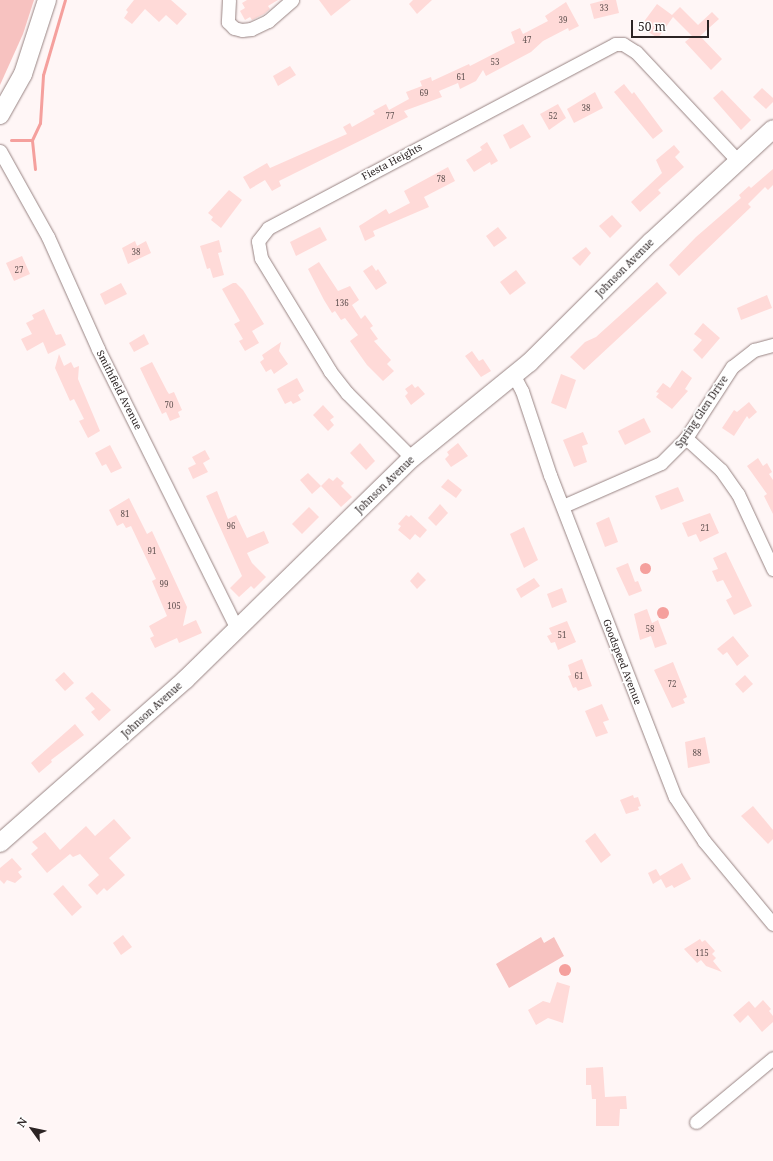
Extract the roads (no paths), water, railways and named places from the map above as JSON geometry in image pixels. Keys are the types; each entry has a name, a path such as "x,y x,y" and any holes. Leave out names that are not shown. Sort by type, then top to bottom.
{"street":[{"path":"0,114 23,74 47,0"},
{"path":"229,0 228,22 234,28 242,30 252,29 268,21 292,0"},
{"name":"Fiesta Heights","path":"412,458 347,393 330,371 261,258 258,250 262,234 282,221 615,44 630,47 636,52 738,161"},
{"name":"Johnson Avenue","path":"0,843 144,717 237,629 412,458 514,376 738,161 773,130"},
{"name":"Smithfield Avenue","path":"0,151 48,237 98,349 237,629"},
{"name":"Spring Glen Drive","path":"563,506 656,467 672,455 686,438 732,367 754,350 773,345"},
{"name":"Goodspeed Avenue","path":"514,376 522,391 563,506 675,797 704,841 773,924"},
{"path":"686,438 720,470 738,494 773,569"},
{"path":"696,1122 773,1058"}],"waterway":[{"path":"35,169 32,140 40,123 43,75 65,0"},
{"path":"11,140 32,140"}]}
